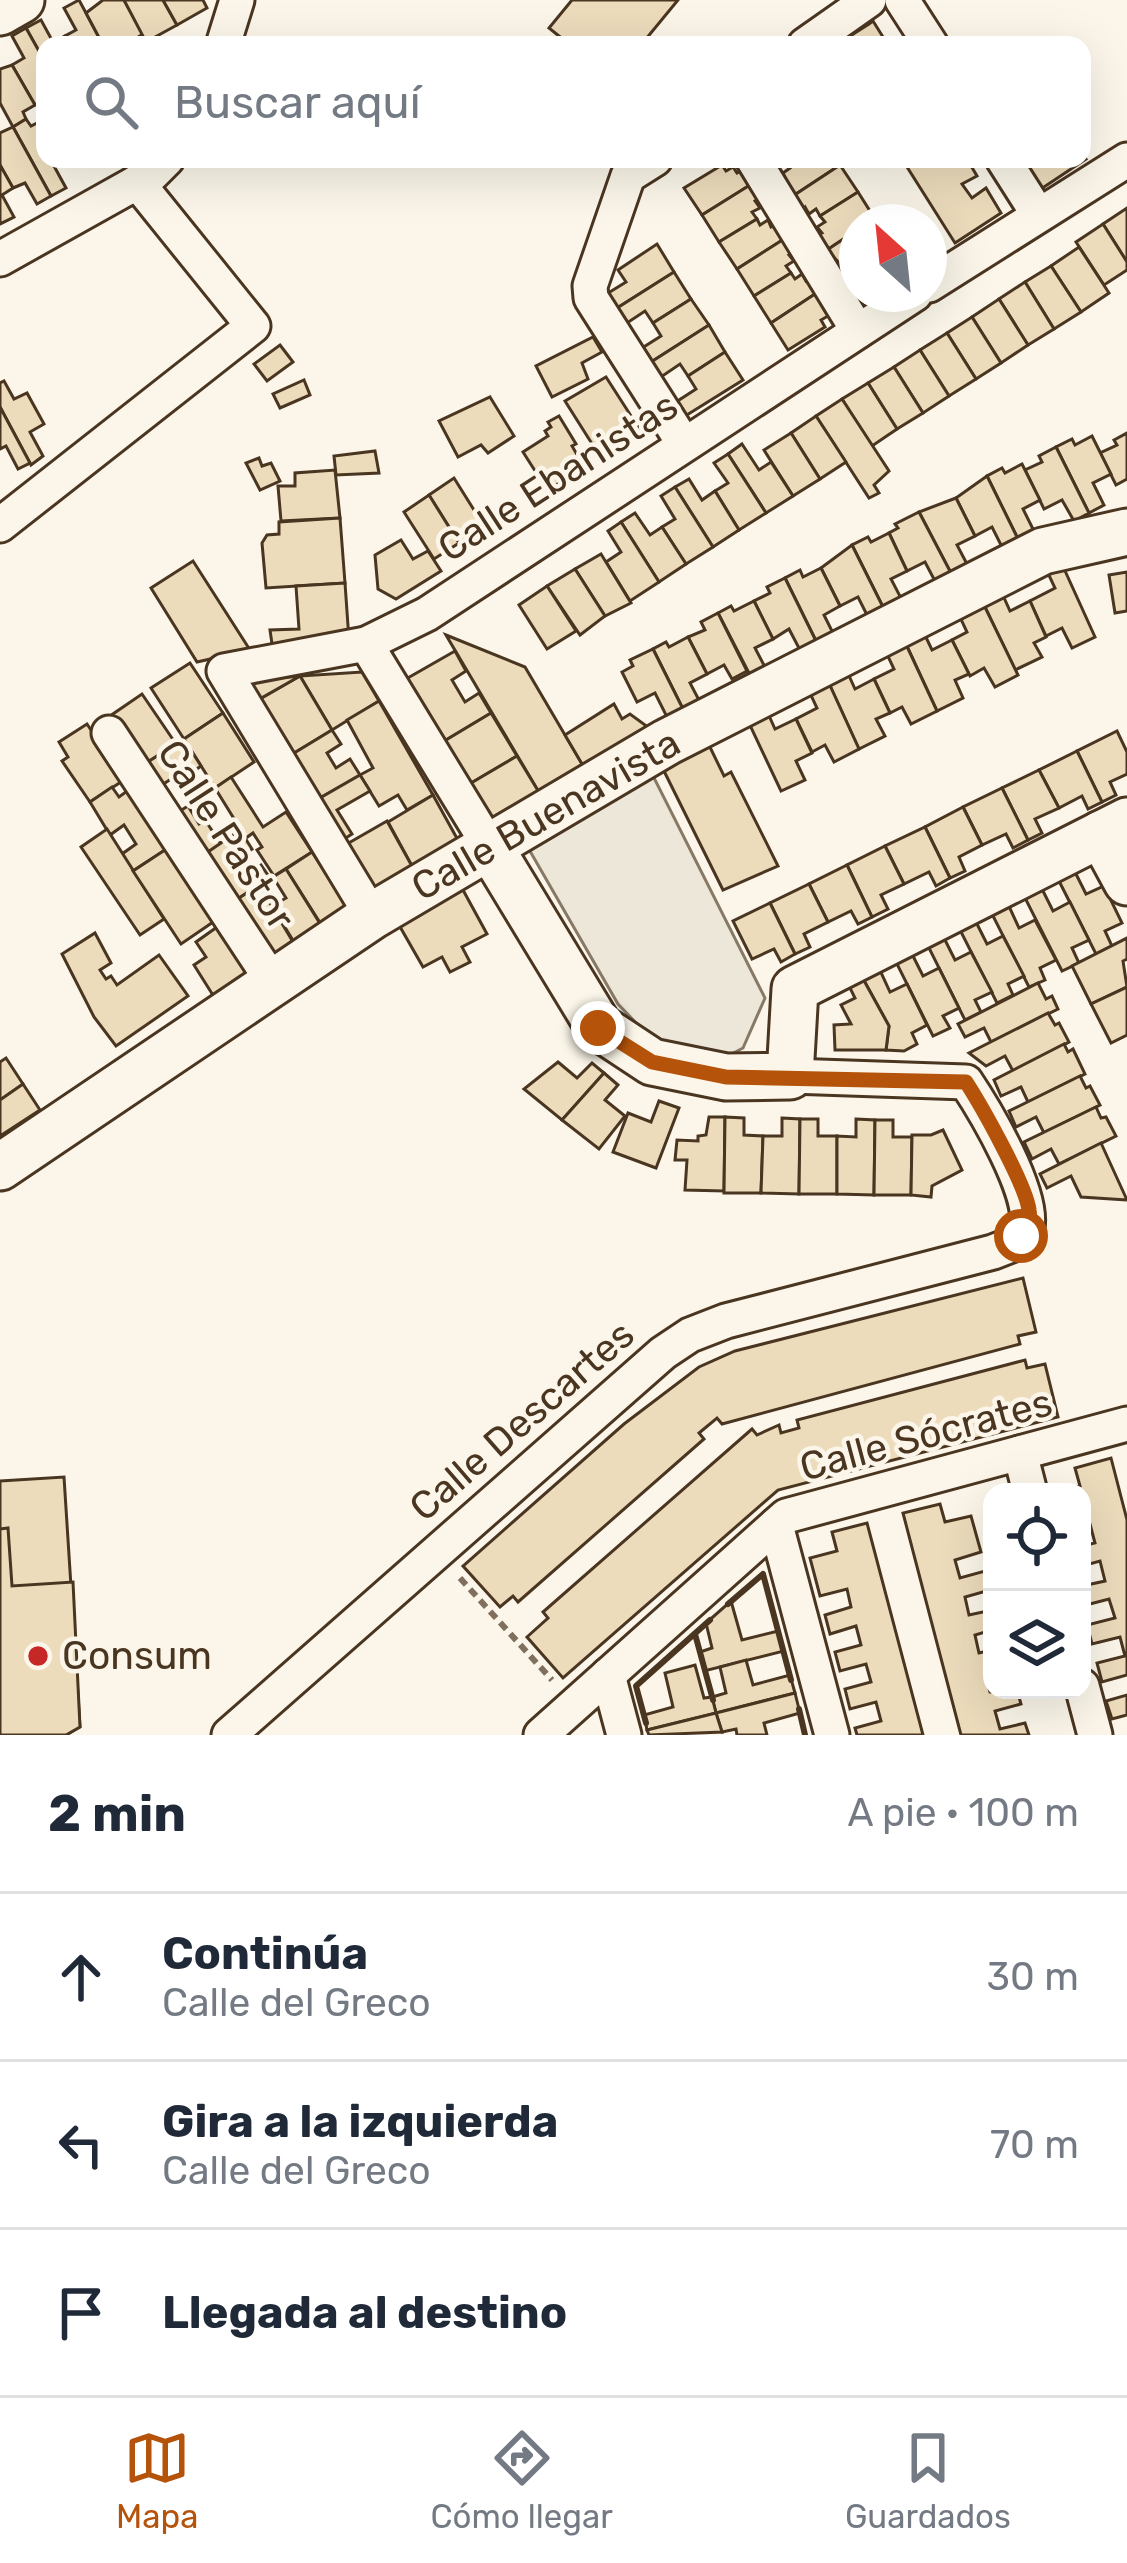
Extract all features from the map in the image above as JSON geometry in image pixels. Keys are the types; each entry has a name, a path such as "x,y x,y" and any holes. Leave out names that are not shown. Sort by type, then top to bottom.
{"street":[{"path":"0,12 21,0"},
{"path":"226,36 237,0"},
{"path":"818,36 869,0"},
{"path":"902,0 925,36"},
{"path":"947,273 1127,160"},
{"path":"0,259 155,168"},
{"path":"641,168 628,176 590,286 591,298 684,444"},
{"path":"758,168 858,331"},
{"path":"1009,168 1038,214"},
{"path":"0,525 253,326 137,182"},
{"name":"Calle Ebanistas","path":"372,916 224,671 366,644 427,614 887,312"},
{"name":"Calle Buenavista","path":"0,1167 372,916 667,742 1043,551 1127,532"},
{"path":"366,644 598,1028 652,1062 726,1077 790,1076 795,988 1114,827 1127,882"},
{"name":"Calle Pastor","path":"109,733 273,982"},
{"name":"Calle Descartes","path":"229,1735 663,1353 690,1335 726,1321 1011,1245 1027,1227 1026,1199 966,1082 790,1076"},
{"name":"Calle Sócrates","path":"541,1735 786,1516 1127,1424"},
{"path":"1020,1453 1028,1483"},
{"path":"776,1525 832,1735"},
{"path":"608,1675 624,1735"},
{"path":"1085,1699 1095,1735"}],"path":[{"path":"453,1570 574,1705"}],"shaded area":[{"path":"643,756 765,998 743,1048 722,1059 661,1040 618,1004 519,832"}],"building":[{"path":"79,0 98,36 65,36 76,30 64,8"},
{"path":"103,0 124,0 143,34 98,36 86,13"},
{"path":"124,0 163,0 177,25 157,36 143,36"},
{"path":"163,0 203,0 207,8 177,25"},
{"path":"572,0 678,0 648,36 559,36 549,28"},
{"path":"41,20 50,36 36,36 36,46 26,28"},
{"path":"873,21 882,36 850,36"},
{"path":"26,28 36,46 35,105 12,65 24,58 12,36"},
{"path":"12,65 35,105 13,127 0,103 0,69"},
{"path":"26,119 31,126 36,124 36,168 55,168 66,188 51,196 13,127"},
{"path":"13,127 51,196 37,204 25,183 13,188 0,165 0,133"},
{"path":"0,165 13,188 2,195 14,217 0,224"},
{"path":"717,168 741,171 750,185 702,215 684,188"},
{"path":"790,168 835,168 793,196 783,173"},
{"path":"835,168 842,168 858,192 820,216 816,209 809,214 805,207 802,210 793,196"},
{"path":"908,168 972,168 977,176 962,184 972,198 986,188 1001,213 955,243 947,230 947,204 930,204"},
{"path":"1027,168 1072,168 1041,189"},
{"path":"750,185 760,208 752,212 757,219 719,242 702,215"},
{"path":"858,192 866,204 839,204"},
{"path":"839,204 839,242 827,250 818,235 822,233 817,227 825,222 820,216"},
{"path":"1127,208 1127,262 1103,224"},
{"path":"757,219 760,225 768,220 771,227 775,225 784,239 737,269 719,242"},
{"path":"1103,224 1127,262 1127,270 1104,285 1076,242"},
{"path":"784,239 793,253 789,255 794,261 786,266 791,273 754,296 737,269"},
{"path":"839,242 839,263 827,250"},
{"path":"657,244 674,272 614,310 605,295 626,282 618,270"},
{"path":"1079,247 1109,293 1081,312 1051,266"},
{"path":"1051,266 1081,312 1054,329 1025,282"},
{"path":"674,272 691,299 653,323 645,311 624,325 614,310"},
{"path":"791,273 795,279 802,274 818,292 771,323 754,296"},
{"path":"1025,282 1054,329 1028,345 999,299"},
{"path":"818,292 827,307 828,316 821,320 825,327 788,350 771,323"},
{"path":"691,299 709,325 648,364 639,350 661,336 653,323"},
{"path":"999,299 1028,345 1001,363 972,317"},
{"path":"972,317 1001,363 976,379 947,333"},
{"path":"709,325 725,352 688,376 680,364 658,379 648,364"},
{"path":"947,333 976,379 949,396 920,350"},
{"path":"593,337 602,352 582,363 588,379 552,397 536,366"},
{"path":"280,345 293,362 267,381 254,364"},
{"path":"920,350 949,396 923,413 894,367"},
{"path":"725,352 743,380 682,418 673,404 696,389 688,376"},
{"path":"894,367 923,413 897,429 868,383"},
{"path":"606,377 642,433 601,458 565,401"},
{"path":"304,380 310,395 280,408 273,394"},
{"path":"4,381 14,399 27,393 44,424 30,432 43,456 31,465 0,407 0,383"},
{"path":"868,383 897,429 872,446 842,399"},
{"path":"490,397 514,436 488,453 481,445 458,457 439,421"},
{"path":"842,399 889,471 874,485 879,493 869,498 816,416"},
{"path":"0,407 30,463 18,469 6,446 0,449"},
{"path":"559,416 583,465 548,491 523,452 548,436 548,422"},
{"path":"816,416 846,462 820,479 791,433"},
{"path":"791,433 820,479 793,496 764,450"},
{"path":"1127,433 1127,479 1116,485 1100,453 1117,445 1114,440"},
{"path":"1092,436 1111,474 1093,483 1104,505 1089,513 1056,447 1072,439 1075,445"},
{"path":"742,444 759,470 771,462 793,496 766,513 728,454"},
{"path":"1056,447 1089,513 1074,521 1062,500 1044,509 1025,470 1042,462 1039,456"},
{"path":"375,451 379,473 336,475 334,456"},
{"path":"728,454 766,513 739,530 715,491 728,483 714,463"},
{"path":"259,458 262,466 271,463 280,481 260,490 246,463"},
{"path":"1022,464 1040,500 1023,509 1035,533 1019,541 987,476"},
{"path":"335,470 340,518 281,521 278,486 295,486 295,473"},
{"path":"987,476 1019,541 1003,549 992,527 975,536 956,498"},
{"path":"454,478 484,526 459,543 429,495"},
{"path":"689,479 702,500 715,491 739,530 713,547 675,487"},
{"path":"675,487 713,547 686,564 662,527 675,519 661,496"},
{"path":"429,495 459,543 434,559 404,512"},
{"path":"956,498 975,536 957,545 968,566 952,575 919,512"},
{"path":"919,512 952,575 936,583 925,562 907,571 889,533 898,528 895,524"},
{"path":"635,513 650,535 662,527 686,564 659,582 621,522"},
{"path":"340,518 345,583 266,588 262,543 267,535 279,534 279,522"},
{"path":"621,522 659,582 630,601 606,562 621,552 608,531"},
{"path":"889,533 907,571 891,579 902,600 884,609 852,545"},
{"path":"401,540 413,559 428,551 441,571 396,599 378,589 375,555"},
{"path":"852,545 884,609 868,617 858,597 840,606 821,568"},
{"path":"601,554 631,603 605,616 575,569"},
{"path":"193,561 250,650 197,662 151,588"},
{"path":"1061,562 1095,637 1072,648 1062,628 1046,636 1030,601 1055,588 1046,569"},
{"path":"821,568 840,606 824,615 834,635 817,643 785,578 800,570 803,577"},
{"path":"575,569 605,616 580,635 547,586"},
{"path":"1127,572 1127,611 1115,613 1109,575"},
{"path":"785,578 817,643 801,652 789,629 773,639 754,601"},
{"path":"345,583 349,640 272,644 270,630 299,629 296,586"},
{"path":"547,586 576,631 547,649 519,605"},
{"path":"1001,591 1010,611 1030,601 1046,637 1034,643 1042,657 1015,670 982,601"},
{"path":"754,601 773,639 755,648 766,669 751,677 718,613"},
{"path":"982,601 1018,675 995,687 984,668 970,676 952,640 967,632 958,613"},
{"path":"718,613 747,671 732,679 724,665 707,674 688,637 705,630 701,622"},
{"path":"923,631 932,650 952,640 969,674 955,680 963,698 937,711 904,640"},
{"path":"446,635 525,667 585,769 540,794"},
{"path":"688,637 707,674 690,683 701,704 685,713 653,649"},
{"path":"904,640 937,711 911,724 902,707 890,713 874,679 894,669 885,650"},
{"path":"653,649 685,713 669,721 655,693 637,702 622,672 633,666 630,660"},
{"path":"455,651 466,671 452,680 465,702 479,693 491,713 436,746 399,683"},
{"path":"190,663 223,713 184,739 151,688"},
{"path":"846,669 855,689 874,679 890,713 876,719 885,736 859,749 827,679"},
{"path":"362,672 379,701 332,730 300,676"},
{"path":"300,676 332,730 286,758 251,704"},
{"path":"300,676 251,704 246,687 252,680"},
{"path":"827,679 859,749 834,762 825,745 812,752 796,719 817,708 808,689"},
{"path":"142,694 176,744 143,765 110,716"},
{"path":"379,701 433,795 407,810 398,795 379,806 360,775 373,768 347,720"},
{"path":"614,704 622,719 630,714 652,730 585,769 565,735"},
{"path":"766,709 775,729 796,719 812,753 796,761 805,780 781,791 747,719"},
{"path":"223,713 254,762 215,788 184,739"},
{"path":"491,713 517,756 461,789 436,746"},
{"path":"87,724 124,780 90,802 62,761 68,757 59,742"},
{"path":"332,730 341,744 327,753 336,768 350,759 360,775 313,802 286,758"},
{"path":"1117,731 1127,752 1127,774 1110,782 1116,795 1102,802 1077,751"},
{"path":"184,739 201,766 178,782 174,777 159,787 143,765"},
{"path":"707,741 724,776 731,772 778,866 723,890 662,767"},
{"path":"1077,751 1102,802 1088,809 1082,796 1059,808 1039,770"},
{"path":"517,756 540,794 482,827 461,789"},
{"path":"1039,770 1059,808 1035,819 1042,833 1028,840 1002,788"},
{"path":"360,775 370,791 337,810 352,834 338,843 313,802"},
{"path":"231,777 263,827 286,812 312,852 274,876 257,850 262,847 253,833 246,838 215,788"},
{"path":"112,787 119,797 130,789 168,848 133,871 122,854 136,844 124,825 110,835 90,802"},
{"path":"1002,788 1028,840 1013,848 1006,834 982,845 963,807"},
{"path":"433,795 459,842 413,868 388,822"},
{"path":"188,806 199,824 205,820 221,844 202,856 175,814"},
{"path":"963,807 982,845 959,857 965,871 950,878 925,827"},
{"path":"387,821 413,868 367,894 340,848"},
{"path":"925,827 950,878 936,886 929,872 904,884 885,846"},
{"path":"107,829 164,919 140,935 81,847"},
{"path":"240,830 252,849 242,856 251,871 261,865 270,878 233,902 202,856"},
{"path":"885,846 904,884 881,895 888,909 872,917 847,865"},
{"path":"168,848 216,920 181,944 133,871"},
{"path":"312,852 350,911 324,929 286,869"},
{"path":"847,865 872,917 858,924 851,911 828,922 809,884"},
{"path":"286,869 324,930 297,947 272,906 286,898 273,877"},
{"path":"1074,870 1086,894 1104,886 1122,923 1105,931 1112,946 1096,954 1058,879"},
{"path":"809,884 828,922 804,934 810,947 795,954 770,903"},
{"path":"259,885 296,947 274,963 233,902"},
{"path":"1041,887 1053,911 1070,902 1089,940 1072,948 1079,963 1062,971 1024,896"},
{"path":"463,890 487,934 462,947 470,962 450,972 442,957 423,967 399,925"},
{"path":"770,903 795,954 781,962 774,949 752,959 733,921"},
{"path":"1008,904 1019,928 1035,920 1056,960 1040,968 1045,980 1029,987 991,912"},
{"path":"975,920 987,944 1003,936 1024,976 1008,984 1013,995 997,1003 959,928"},
{"path":"220,925 253,976 216,1000 194,965 206,957 196,942"},
{"path":"95,933 111,963 100,970 106,979 111,976 117,985 159,955 188,996 116,1046 94,1017 62,954"},
{"path":"943,936 955,960 971,952 992,992 975,1000 981,1012 965,1020 927,944"},
{"path":"1127,938 1123,961 1127,987 1091,1004 1072,966"},
{"path":"911,952 923,976 939,968 959,1008 943,1016 950,1028 933,1036 895,960"},
{"path":"879,968 890,992 907,984 927,1025 912,1033 917,1044 904,1051 886,1050 889,1026 862,977"},
{"path":"862,977 889,1026 886,1050 835,1050 834,1025 851,1024 841,1005 855,998 848,984"},
{"path":"1038,983 1058,1009 991,1042 984,1028 965,1037 958,1024"},
{"path":"1127,987 1127,1035 1111,1043 1091,1004"},
{"path":"1048,1013 1069,1042 1013,1071 1005,1056 986,1066 969,1053"},
{"path":"1064,1044 1068,1052 1073,1049 1085,1074 1028,1102 1021,1087 1001,1096 994,1080"},
{"path":"6,1058 23,1084 0,1100 0,1062"},
{"path":"558,1062 577,1078 592,1063 604,1073 562,1120 524,1089"},
{"path":"604,1073 618,1085 605,1100 625,1116 599,1149 562,1120"},
{"path":"1080,1076 1100,1105 1044,1133 1036,1117 1016,1127 1009,1111"},
{"path":"23,1084 40,1110 0,1136 0,1100"},
{"path":"659,1101 679,1108 656,1168 613,1152 628,1113 651,1122"},
{"path":"1096,1107 1116,1136 1059,1164 1051,1149 1032,1159 1024,1142"},
{"path":"709,1117 725,1117 724,1191 685,1190 687,1160 675,1160 677,1140 698,1141 698,1136 706,1135"},
{"path":"725,1117 744,1118 744,1135 763,1136 761,1193 724,1193"},
{"path":"782,1118 800,1119 799,1194 761,1193 763,1136 782,1136"},
{"path":"800,1119 818,1119 818,1136 837,1136 837,1194 799,1194"},
{"path":"856,1119 875,1120 874,1195 837,1194 837,1136 856,1137"},
{"path":"875,1120 893,1120 893,1137 912,1137 911,1195 874,1195"},
{"path":"943,1130 962,1170 932,1186 931,1197 911,1195 912,1135"},
{"path":"1101,1143 1127,1200 1081,1197 1071,1176 1047,1188 1040,1174"},
{"path":"1023,1278 1036,1332 1018,1336 1020,1344 722,1424 717,1418 699,1433 704,1439 518,1602 513,1596 500,1607 463,1566 624,1424 699,1367 735,1351"},
{"path":"1025,1360 1027,1368 1045,1364 1058,1417 778,1490 563,1678 527,1637 548,1618 543,1612 752,1429 757,1435 779,1425 781,1433 799,1428 797,1420"},
{"path":"1111,1458 1127,1520 1127,1675 1102,1682 1097,1663 1125,1656 1120,1637 1092,1644 1091,1624 1115,1618 1109,1599 1091,1604 1091,1584 1105,1581 1100,1561 1091,1564 1091,1544 1095,1543 1091,1483 1079,1483 1075,1468"},
{"name":"Consum","path":"64,1477 80,1727 66,1735 0,1735 0,1481"},
{"path":"940,1504 945,1522 971,1516 981,1552 955,1560 960,1578 983,1572 983,1592 965,1597 969,1615 983,1612 983,1633 975,1635 979,1653 983,1652 983,1699 1020,1699 1021,1704 995,1711 1000,1729 1025,1723 1029,1735 961,1735 903,1513"},
{"path":"867,1523 923,1735 857,1735 855,1728 881,1721 876,1702 850,1709 845,1689 871,1682 866,1664 840,1671 835,1652 861,1645 856,1626 830,1634 825,1615 851,1607 847,1589 820,1596 810,1558 837,1551 832,1532"},
{"name":"Consum","path":"8,1528 12,1586 73,1582 80,1727 66,1735 0,1735 0,1529"},
{"path":"731,1601 742,1640 778,1631 784,1651 704,1671 700,1652 712,1648 706,1623"},
{"path":"746,1660 753,1685 790,1675 795,1693 716,1713 712,1697 726,1693 720,1667"},
{"path":"695,1665 704,1698 712,1697 716,1713 647,1730 644,1715 673,1707 665,1673"},
{"path":"795,1693 800,1713 764,1723 767,1735 737,1735 736,1729 722,1732 716,1713"},
{"path":"1127,1695 1127,1715 1112,1719 1106,1701"},
{"path":"716,1713 722,1732 649,1735 647,1730"}],"wall":[{"path":"728,1604 763,1574 791,1680"},
{"path":"646,1723 636,1686 710,1620"},
{"path":"695,1634 713,1700"},
{"path":"799,1709 805,1735"}],"place":[{"name":"Consum","path":"38,1656"}],"route":[{"path":"598,1028 652,1062 726,1077 966,1082 1026,1199 1029,1218 1021,1236"}]}
